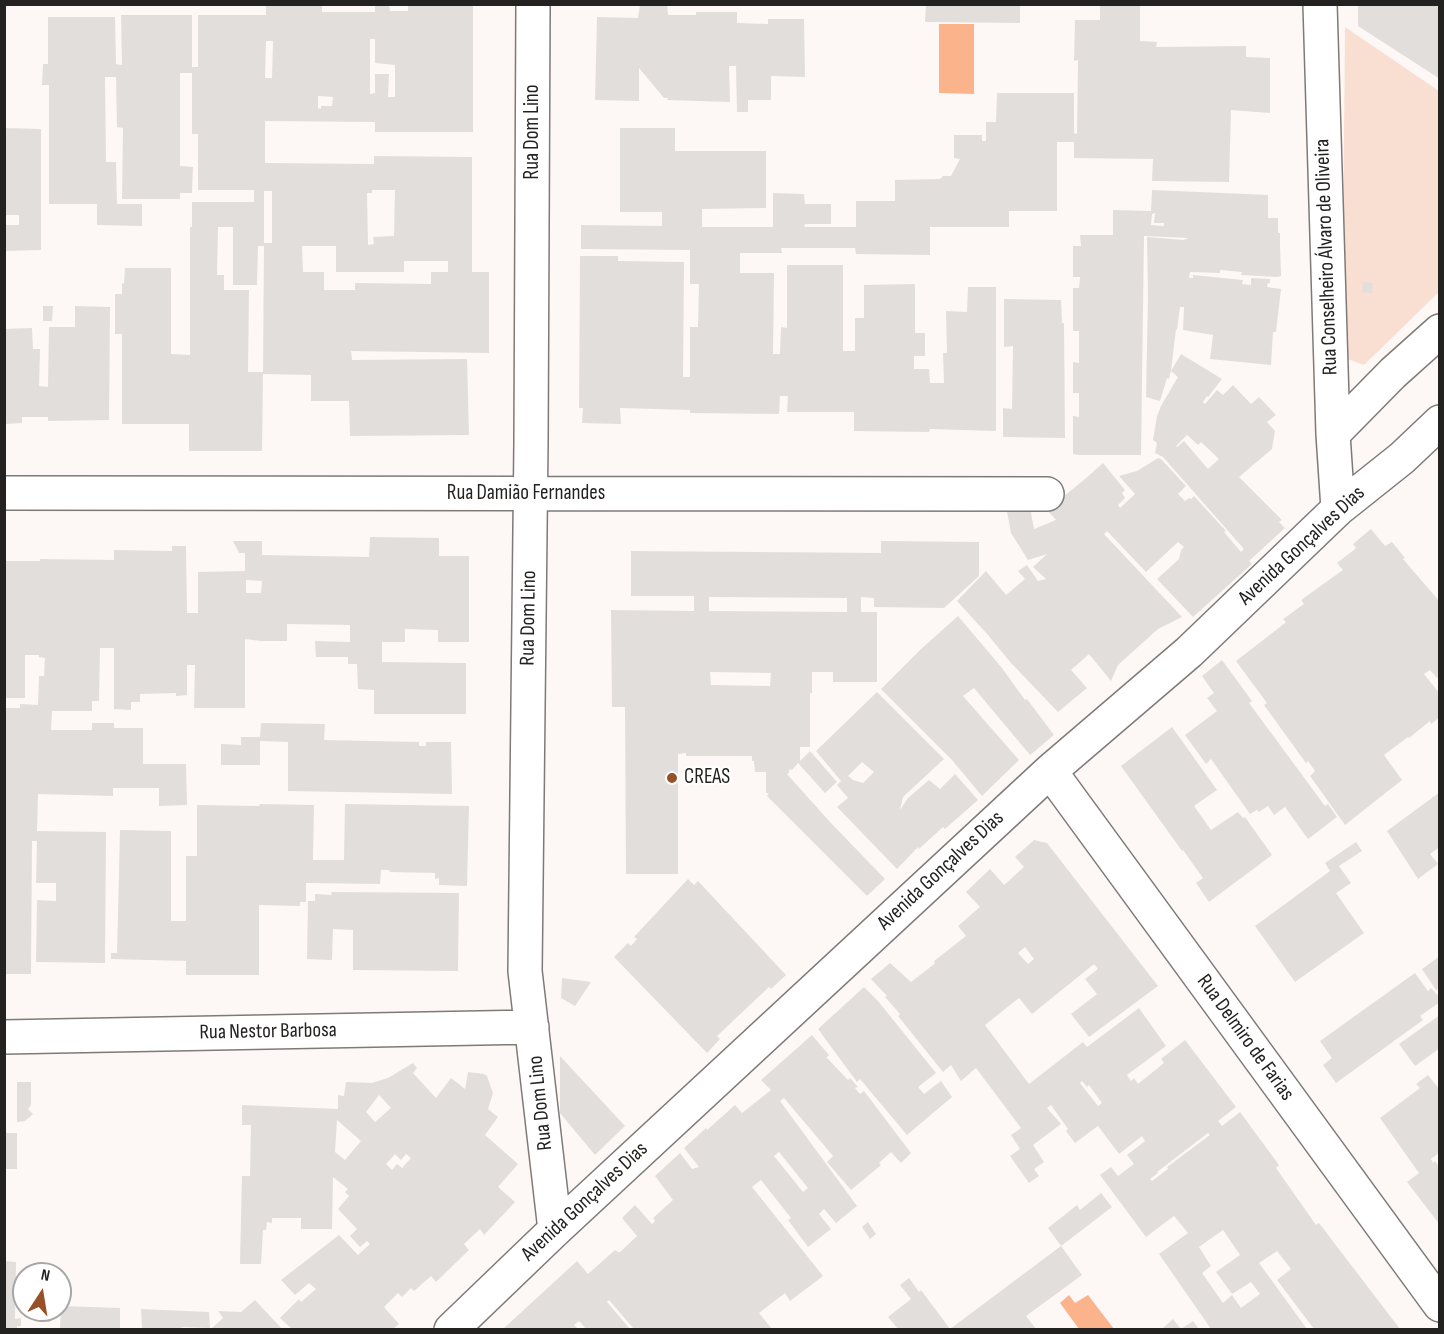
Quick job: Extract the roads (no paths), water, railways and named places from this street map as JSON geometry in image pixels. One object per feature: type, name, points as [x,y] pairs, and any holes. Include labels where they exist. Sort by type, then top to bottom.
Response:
[{"type":"street","name":"Rua Dom Lino","points":[[533,4],[531,492],[525,971],[555,1230]]},
{"type":"street","name":"Rua Conselheiro Álvaro de Oliveira","points":[[1320,4],[1333,434],[1338,508]]},
{"type":"street","points":[[1333,434],[1393,373],[1440,331]]},
{"type":"street","name":"Avenida Gonçalves Dias","points":[[451,1329],[1050,771],[1189,652],[1338,508],[1402,458],[1440,422]]},
{"type":"street","name":"Rua Damião Fernandes","points":[[4,493],[1047,494]]},
{"type":"street","name":"Rua Delmiro de Farias","points":[[1050,771],[1440,1305]]},
{"type":"street","name":"Rua Nestor Barbosa","points":[[4,1037],[532,1027]]},
{"type":"place","name":"CREAS","points":[[672,778]]}]
